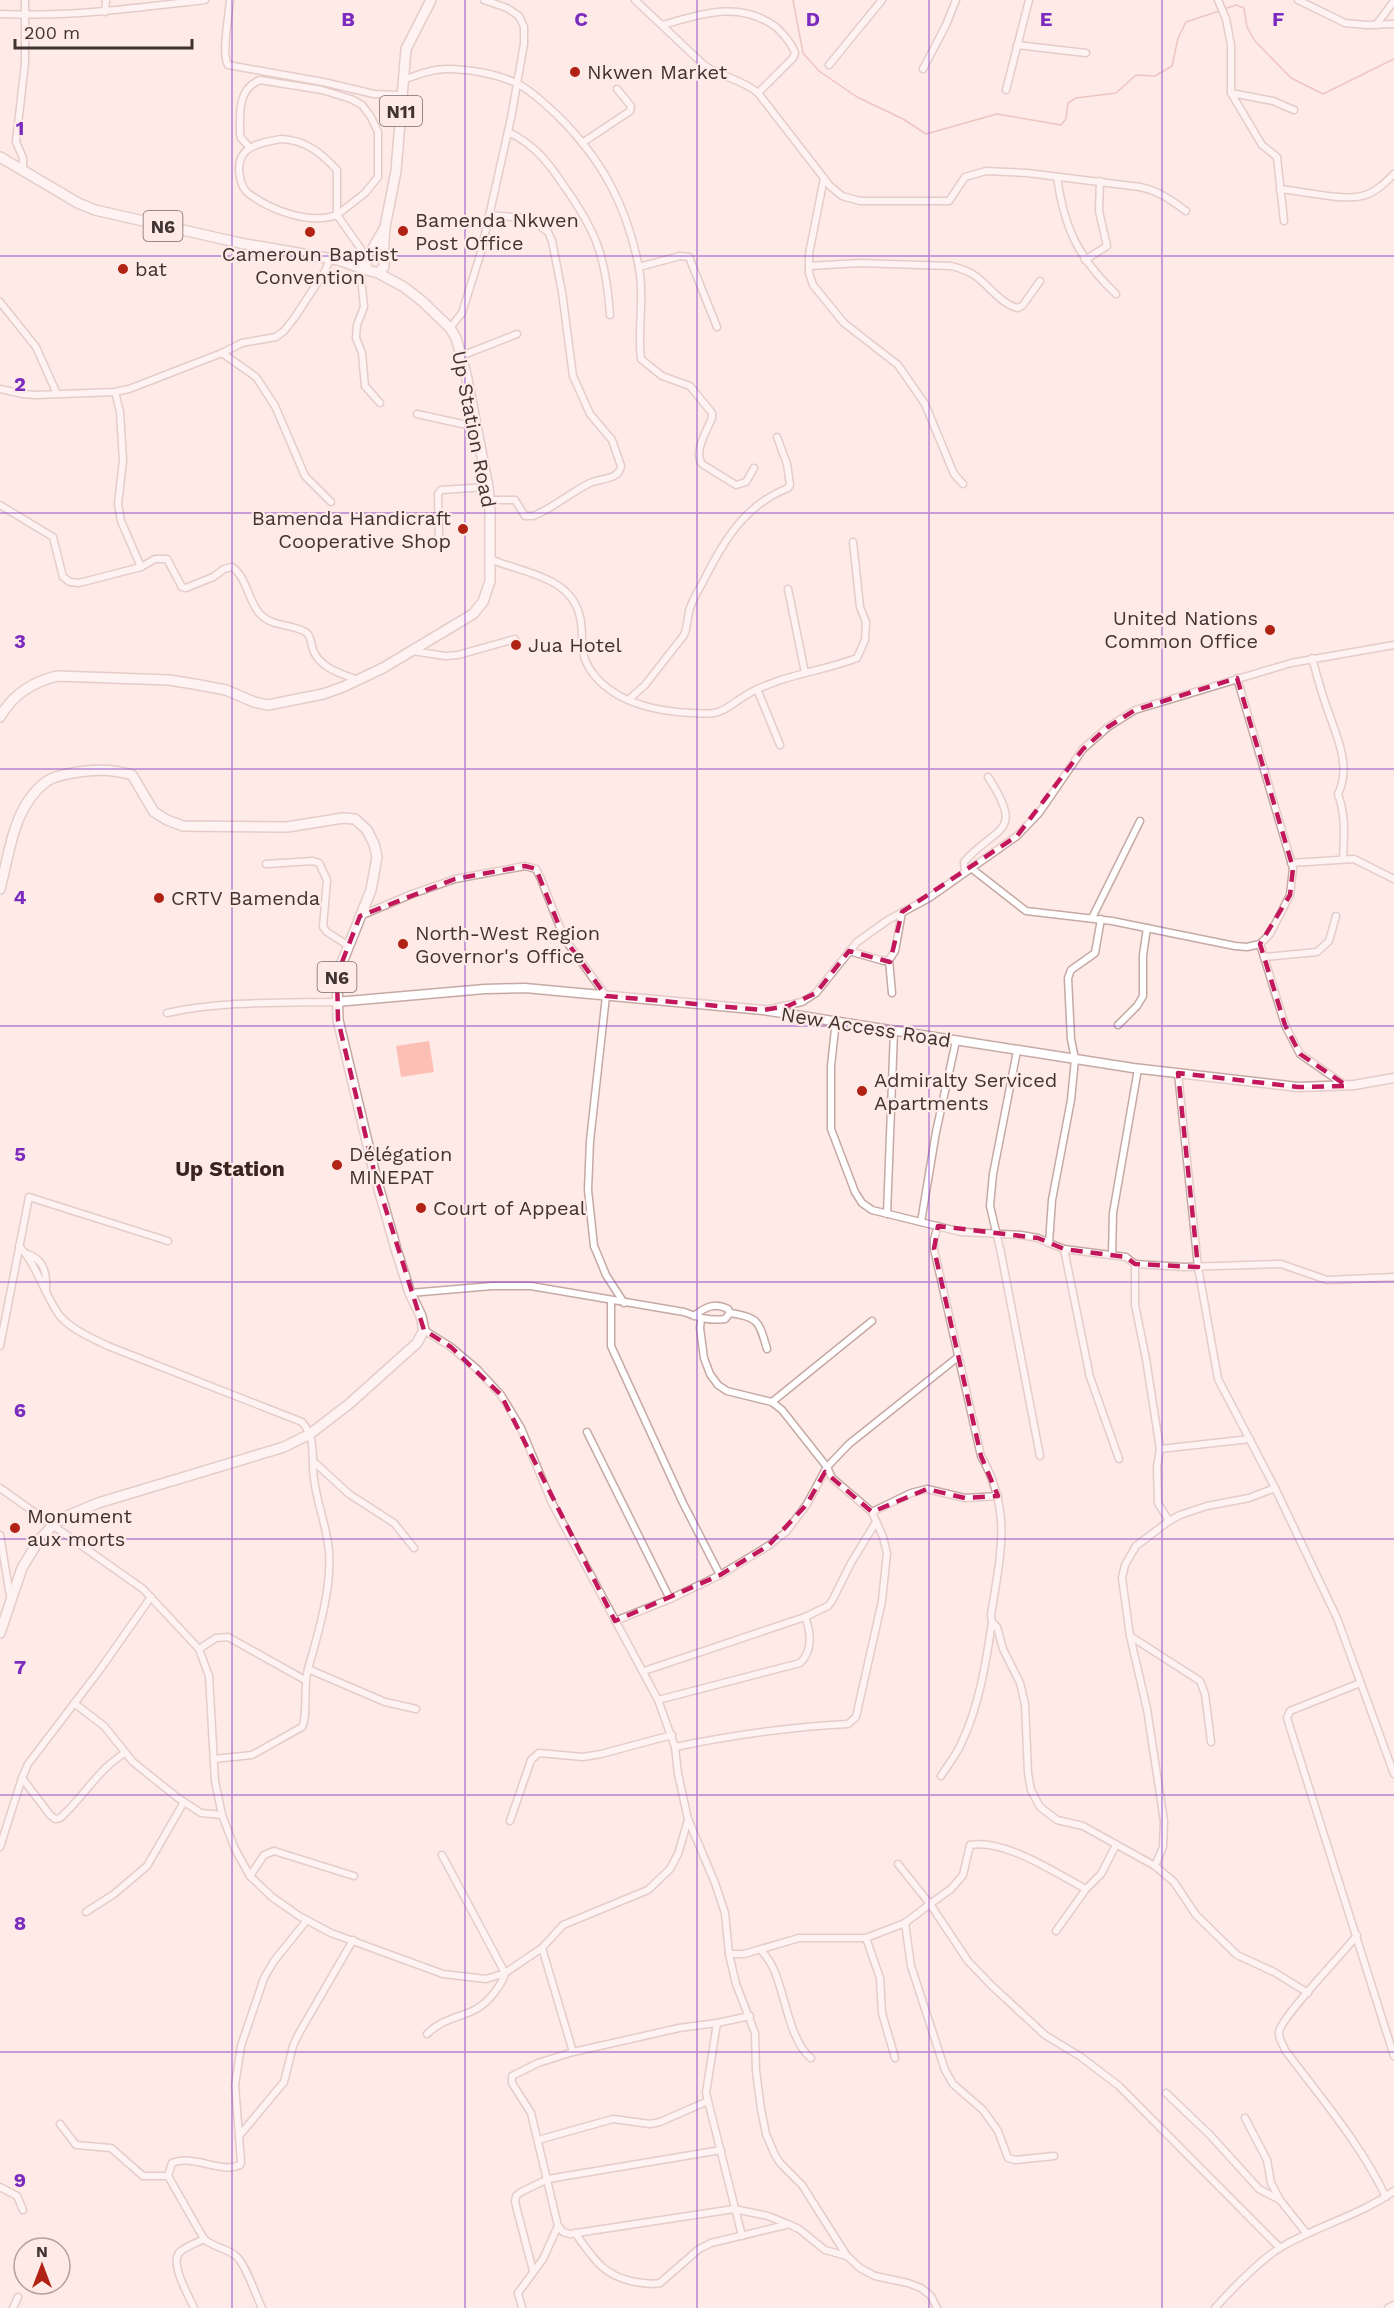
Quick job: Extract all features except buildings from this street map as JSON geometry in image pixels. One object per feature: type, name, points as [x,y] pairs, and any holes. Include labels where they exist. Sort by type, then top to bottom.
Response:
[{"type":"highway","name":"N11","points":[[384,258],[385,227],[396,171],[406,49],[431,0]]},
{"type":"highway","name":"N6","points":[[0,157],[78,203],[95,210],[240,243],[334,260],[378,273],[404,287]]},
{"type":"highway","name":"N11","points":[[367,255],[385,227]]},
{"type":"highway","name":"N6","points":[[334,260],[379,253],[392,274],[404,287]]},
{"type":"highway","points":[[364,269],[367,255]]},
{"type":"highway","points":[[378,273],[384,267],[384,258]]},
{"type":"highway","name":"Up Station Road","points":[[0,717],[18,693],[41,680],[57,676],[169,680],[226,690],[254,702],[268,705],[323,694],[358,680],[473,614],[483,602],[489,581],[490,559],[488,487],[476,427],[456,338],[450,328],[404,287]]},
{"type":"highway","name":"N6","points":[[0,888],[11,841],[21,814],[34,795],[47,781],[59,776],[94,769],[132,775],[154,812],[183,826],[287,827],[343,818],[355,819],[367,830],[377,857],[370,890],[337,975],[336,1002],[342,1044],[375,1175],[410,1293],[421,1316],[424,1330]]},
{"type":"highway","points":[[0,1633],[22,1568],[29,1555],[53,1525],[65,1517],[98,1503],[284,1447],[310,1434],[392,1367],[417,1343],[424,1330]]},
{"type":"main road","name":"New Access Road","points":[[336,1002],[485,989],[525,988],[763,1010],[1138,1069],[1298,1087],[1347,1086],[1394,1078]]},
{"type":"street","points":[[23,170],[23,158],[16,142],[26,63],[25,0]]},
{"type":"street","points":[[105,12],[106,0]]},
{"type":"street","points":[[0,14],[50,16],[205,0]]},
{"type":"street","points":[[230,0],[224,47],[224,59],[228,65],[323,82],[374,94],[402,95]]},
{"type":"street","points":[[450,328],[462,313],[481,252],[518,84],[524,44],[524,27],[519,16],[507,8],[484,0]]},
{"type":"street","points":[[635,0],[704,65],[716,74],[745,84],[758,93],[835,192],[848,199],[944,201],[952,198],[965,177],[986,171],[1100,181],[1154,190],[1186,211]]},
{"type":"street","points":[[829,65],[882,0]]},
{"type":"street","points":[[923,69],[956,0]]},
{"type":"street","points":[[1006,90],[1029,0]]},
{"type":"street","points":[[1218,0],[1226,19],[1231,45],[1231,93],[1262,145],[1276,157],[1284,221]]},
{"type":"street","points":[[1298,0],[1346,23],[1394,24]]},
{"type":"street","points":[[1377,25],[1394,1]]},
{"type":"street","points":[[662,25],[729,8],[763,17],[785,35],[795,53],[793,58],[758,93]]},
{"type":"street","points":[[1017,45],[1086,53]]},
{"type":"street","points":[[403,80],[425,72],[445,69],[489,75],[518,84],[553,112],[582,142],[598,162],[618,196],[632,236],[643,293],[641,359],[662,376],[690,386],[713,415],[699,453],[699,461],[736,485],[746,482],[754,468]]},
{"type":"street","points":[[250,148],[240,134],[241,101],[253,82],[260,80],[322,90],[362,105],[378,132],[378,177],[365,193],[337,215],[330,218],[318,218],[280,213],[247,193],[242,186],[238,165],[241,156],[261,142],[294,140],[322,153],[337,170],[337,215],[367,255]]},
{"type":"street","points":[[582,142],[630,111],[631,106],[617,88]]},
{"type":"street","points":[[1231,93],[1273,101],[1294,110]]},
{"type":"street","points":[[508,132],[521,138],[545,159],[585,216],[597,242],[608,279],[610,315]]},
{"type":"street","points":[[1280,189],[1346,197],[1363,196],[1375,190],[1394,174]]},
{"type":"street","points":[[1057,177],[1064,215],[1085,260],[1116,294]]},
{"type":"street","points":[[824,178],[808,266],[813,285],[844,323],[890,357],[902,369],[925,404],[954,474],[963,484]]},
{"type":"street","points":[[1085,260],[1107,246],[1099,211],[1100,181]]},
{"type":"street","points":[[489,215],[523,218],[535,222],[548,232],[552,241],[562,292],[573,376],[590,414],[612,440],[621,466],[620,471],[615,475],[591,482],[533,516],[525,516],[515,500],[489,500]]},
{"type":"street","points":[[639,267],[681,256],[689,257],[717,327]]},
{"type":"street","points":[[0,389],[23,394],[115,392],[129,389],[242,343],[276,337],[284,331],[334,260]]},
{"type":"street","points":[[808,266],[859,263],[951,266],[963,269],[975,276],[1001,299],[1018,308],[1041,281]]},
{"type":"street","points":[[364,269],[364,307],[357,325],[356,338],[362,353],[365,386],[380,403]]},
{"type":"street","points":[[0,302],[36,347],[57,394]]},
{"type":"street","points":[[461,356],[518,334]]},
{"type":"street","points":[[222,353],[260,382],[275,406],[305,476],[331,502]]},
{"type":"street","points":[[115,392],[120,412],[123,460],[118,504],[121,520],[141,567]]},
{"type":"street","points":[[417,414],[476,427]]},
{"type":"street","points":[[628,700],[645,685],[684,635],[690,607],[722,544],[735,526],[754,507],[790,485],[787,464],[777,437]]},
{"type":"street","points":[[439,539],[438,494],[441,490],[488,487]]},
{"type":"street","points":[[0,505],[53,537],[63,577],[70,582],[90,581],[141,567],[155,559],[167,559],[182,587],[186,588],[232,567],[241,576],[253,603],[265,618],[276,624],[305,632],[309,635],[314,652],[328,668],[358,680]]},
{"type":"street","points":[[490,559],[549,579],[564,588],[576,605],[581,619],[583,652],[587,665],[604,686],[628,700],[654,710],[712,714],[757,689],[857,658],[862,650],[866,622],[860,607],[853,542]]},
{"type":"street","points":[[788,589],[805,673]]},
{"type":"street","points":[[412,651],[445,656],[458,655],[515,639]]},
{"type":"street","points":[[763,1010],[802,1002],[816,993],[857,942],[902,912],[929,898],[1017,836],[1039,813],[1083,749],[1107,727],[1135,710],[1237,678],[1312,658],[1394,645]]},
{"type":"street","points":[[1312,658],[1341,748],[1343,785],[1338,794],[1343,808],[1345,828],[1343,859]]},
{"type":"street","points":[[988,777],[1003,801],[1005,824],[1000,832],[964,862],[968,870],[1026,911],[1101,919],[1235,946],[1247,947],[1260,944],[1270,934],[1290,895],[1292,863],[1237,678]]},
{"type":"street","points":[[757,689],[780,745]]},
{"type":"street","points":[[1092,918],[1140,821]]},
{"type":"street","points":[[1292,863],[1343,859],[1362,861],[1394,879]]},
{"type":"street","points":[[266,864],[313,861],[319,863],[327,880],[323,927],[349,946]]},
{"type":"street","points":[[360,916],[411,894],[455,879],[525,866],[536,869],[564,938],[606,996],[590,1141],[588,1190],[594,1246],[598,1261],[624,1303]]},
{"type":"street","points":[[892,993],[889,960],[896,951],[902,912]]},
{"type":"street","points":[[1264,957],[1317,952],[1329,941],[1336,916]]},
{"type":"street","points":[[1048,1243],[1052,1200],[1071,1100],[1075,1059],[1071,1039],[1068,978],[1071,970],[1095,953],[1101,919]]},
{"type":"street","points":[[1118,1024],[1137,1006],[1143,996],[1143,955],[1147,928]]},
{"type":"street","points":[[1260,944],[1285,1025],[1300,1054],[1347,1086]]},
{"type":"street","points":[[849,951],[884,961],[889,960]]},
{"type":"street","points":[[167,1013],[186,1009],[266,1003],[336,1002]]},
{"type":"street","points":[[836,1020],[831,1066],[831,1129],[858,1198],[872,1210],[961,1232],[1038,1238],[1064,1249],[1126,1257],[1135,1263],[1198,1267],[1281,1264],[1327,1280],[1394,1277]]},
{"type":"street","points":[[887,1214],[894,1031]]},
{"type":"street","points":[[921,1222],[936,1132],[956,1041]]},
{"type":"street","points":[[1017,1051],[991,1187],[990,1206],[1040,1456]]},
{"type":"street","points":[[1112,1255],[1113,1213],[1138,1069]]},
{"type":"street","points":[[1178,1073],[1198,1267],[1218,1380],[1275,1488],[1337,1618],[1394,1774]]},
{"type":"street","points":[[0,1346],[29,1197],[168,1242]]},
{"type":"street","points":[[938,1226],[934,1249],[981,1456],[994,1478],[1002,1538],[987,1657],[961,1744],[941,1776]]},
{"type":"street","points":[[19,1246],[27,1254],[62,1318],[79,1330],[119,1350],[302,1422],[310,1434],[313,1442],[316,1491],[326,1530],[330,1570],[305,1680],[305,1716],[302,1727],[252,1755],[214,1759]]},
{"type":"street","points":[[1064,1249],[1090,1377],[1119,1459]]},
{"type":"street","points":[[1135,1263],[1135,1305],[1160,1449],[1157,1467],[1158,1503],[1169,1521]]},
{"type":"street","points":[[410,1293],[492,1286],[531,1286],[684,1312],[712,1321],[725,1318],[730,1313]]},
{"type":"street","points":[[611,1301],[611,1346],[648,1422],[683,1503],[720,1575]]},
{"type":"street","points":[[675,1747],[729,1735],[803,1726],[848,1724],[856,1717],[882,1601],[887,1553],[876,1522],[872,1512],[832,1478],[827,1467],[782,1410],[772,1402],[727,1391],[718,1385],[710,1374],[704,1358],[698,1318],[707,1307],[718,1305],[728,1309],[730,1313],[754,1318],[758,1322],[767,1349]]},
{"type":"street","points":[[772,1402],[872,1321]]},
{"type":"street","points":[[424,1330],[477,1369],[501,1395],[521,1428],[552,1503],[658,1700],[672,1735],[688,1819],[725,1913],[729,1954],[736,1984],[755,2033],[756,2071],[766,2134],[780,2163],[802,2185],[848,2256],[874,2276],[921,2288],[931,2296],[937,2308]]},
{"type":"street","points":[[615,1621],[670,1599],[720,1575],[768,1546],[786,1532],[807,1504],[827,1467],[849,1444],[958,1357]]},
{"type":"street","points":[[587,1432],[670,1599]]},
{"type":"street","points":[[1160,1449],[1250,1439]]},
{"type":"street","points":[[313,1461],[355,1499],[394,1523],[414,1548]]},
{"type":"street","points":[[0,1488],[143,1589],[199,1649],[209,1676],[214,1759],[222,1815],[235,1849],[250,1876],[272,1897],[331,1933],[443,1974],[486,1979],[505,1973],[542,1948],[563,1925],[648,1890],[670,1869],[678,1854],[688,1819]]},
{"type":"street","points":[[1155,1866],[1163,1847],[1164,1821],[1147,1710],[1130,1636],[1122,1578],[1125,1565],[1136,1546],[1169,1521],[1207,1506],[1249,1498],[1275,1488]]},
{"type":"street","points":[[872,1512],[911,1492],[927,1490],[965,1498],[998,1496]]},
{"type":"street","points":[[644,1671],[805,1617],[828,1606],[876,1522]]},
{"type":"street","points":[[0,1535],[11,1598]]},
{"type":"street","points":[[0,1847],[28,1764],[151,1598]]},
{"type":"street","points":[[658,1700],[800,1663],[807,1652],[810,1637],[805,1617]]},
{"type":"street","points":[[992,1623],[997,1627],[1004,1649],[1020,1683],[1025,1704],[1028,1773],[1035,1800],[1040,1807],[1057,1820],[1083,1826],[1155,1866],[1174,1882],[1196,1915],[1237,1955],[1274,1972],[1308,1993]]},
{"type":"street","points":[[1130,1636],[1200,1681],[1205,1694],[1211,1742]]},
{"type":"street","points":[[199,1649],[216,1638],[228,1637],[305,1680]]},
{"type":"street","points":[[308,1669],[385,1702],[416,1709]]},
{"type":"street","points":[[1360,1683],[1290,1711],[1287,1718],[1394,2055]]},
{"type":"street","points":[[74,1703],[104,1726],[141,1769],[184,1802],[201,1813],[222,1815]]},
{"type":"street","points":[[510,1821],[531,1760],[538,1754],[583,1757],[672,1735]]},
{"type":"street","points":[[22,1778],[50,1815],[55,1819],[60,1818],[110,1762],[126,1753]]},
{"type":"street","points":[[87,1912],[114,1894],[147,1866],[184,1802]]},
{"type":"street","points":[[729,1954],[744,1954],[799,1938],[866,1938],[905,1923],[951,1889],[963,1875],[968,1847],[980,1843],[998,1846],[1086,1889]]},
{"type":"street","points":[[1056,1931],[1086,1889],[1101,1874],[1116,1845]]},
{"type":"street","points":[[250,1876],[264,1855],[274,1851],[354,1876]]},
{"type":"street","points":[[427,2034],[437,2024],[466,2015],[484,2006],[503,1982],[505,1973],[442,1855]]},
{"type":"street","points":[[898,1864],[930,1904],[968,1961],[991,1985],[1045,2035],[1081,2057],[1119,2086],[1280,2248]]},
{"type":"street","points":[[262,2308],[236,2256],[204,2240],[168,2176],[172,2163],[180,2159],[229,2168],[240,2165],[235,2085],[237,2065],[255,1998],[274,1961],[307,1920]]},
{"type":"street","points":[[905,1923],[911,1966],[949,2079],[983,2110],[998,2131],[1008,2158],[1015,2160],[1054,2156]]},
{"type":"street","points":[[1357,1935],[1284,2023],[1279,2036],[1286,2050],[1347,2130],[1386,2197]]},
{"type":"street","points":[[866,1938],[879,1978],[882,2013],[895,2058]]},
{"type":"street","points":[[238,2136],[284,2082],[298,2035],[352,1940]]},
{"type":"street","points":[[542,1948],[573,2052]]},
{"type":"street","points":[[760,1950],[775,1971],[792,2025],[802,2049],[811,2058]]},
{"type":"street","points":[[750,2016],[679,2028],[573,2052],[538,2063],[511,2078],[531,2113],[558,2226],[563,2232],[575,2233],[734,2209],[768,2216],[788,2224],[799,2229],[825,2250],[848,2256]]},
{"type":"street","points":[[717,2023],[706,2084],[708,2101],[742,2236]]},
{"type":"street","points":[[1166,2093],[1210,2135],[1254,2184],[1280,2200]]},
{"type":"street","points":[[538,2139],[613,2119],[650,2124],[660,2122],[708,2101]]},
{"type":"street","points":[[1245,2118],[1267,2160],[1271,2183],[1280,2200],[1307,2234]]},
{"type":"street","points":[[60,2124],[76,2145],[111,2148],[142,2176],[168,2176]]},
{"type":"street","points":[[533,2271],[517,2210],[516,2196],[548,2179],[721,2150]]},
{"type":"street","points":[[0,2187],[17,2196],[23,2210]]},
{"type":"street","points":[[1215,2308],[1232,2289],[1280,2248],[1394,2191]]},
{"type":"street","points":[[575,2233],[600,2267],[610,2274],[638,2283],[655,2284],[660,2283],[699,2249],[711,2243],[788,2224]]},
{"type":"street","points":[[522,2308],[518,2293],[543,2259],[558,2226]]},
{"type":"street","points":[[194,2308],[178,2274],[176,2260],[180,2251],[204,2240]]},
{"type":"street","points":[[13,2308],[18,2297]]},
{"type":"street","points":[[1388,2308],[1394,2305]]},
{"type":"highlighted area","points":[[1237,678],[1293,868],[1290,895],[1260,944],[1285,1025],[1300,1054],[1347,1086],[1298,1087],[1178,1073],[1198,1267],[1135,1264],[1126,1257],[1064,1249],[1038,1238],[938,1226],[934,1249],[981,1456],[998,1496],[965,1498],[927,1489],[872,1512],[825,1472],[807,1504],[768,1546],[720,1575],[615,1621],[501,1395],[451,1347],[424,1330],[375,1175],[338,1020],[337,975],[360,916],[455,879],[525,866],[536,869],[564,938],[606,996],[763,1010],[788,1006],[816,993],[849,951],[890,962],[902,912],[1017,836],[1083,749],[1108,727],[1135,710]]},
{"type":"shaded area","points":[[429,1041],[434,1072],[401,1077],[396,1046]]},
{"type":"waterway","points":[[793,0],[803,53],[819,71],[857,97],[903,119],[926,134],[997,114],[1061,125],[1066,119],[1068,103],[1076,98],[1116,93],[1136,75],[1155,76],[1172,66],[1178,38],[1186,22],[1219,11]]},
{"type":"waterway","points":[[1224,9],[1236,5],[1244,8],[1247,27],[1255,41],[1291,78],[1323,94],[1394,59]]},
{"type":"place","name":"Nkwen Market","points":[[575,72]]},
{"type":"place","name":"Bamenda Nkwen Post Office","points":[[403,231]]},
{"type":"place","name":"Cameroun Baptist Convention","points":[[310,232]]},
{"type":"place","name":"bat","points":[[123,269]]},
{"type":"place","name":"Bamenda Handicraft Cooperative Shop","points":[[463,529]]},
{"type":"place","name":"United Nations Common Office","points":[[1270,630]]},
{"type":"place","name":"Jua Hotel","points":[[516,645]]},
{"type":"place","name":"CRTV Bamenda","points":[[159,898]]},
{"type":"place","name":"North-West Region Governor's Office","points":[[403,944]]},
{"type":"place","name":"Admiralty Serviced Apartments","points":[[862,1091]]},
{"type":"place","name":"Délégation MINEPAT","points":[[337,1165]]},
{"type":"place","name":"Court of Appeal","points":[[421,1208]]},
{"type":"place","name":"Monument aux morts","points":[[15,1528]]},
{"type":"district","name":"Up Station","points":[[230,1168]]}]
